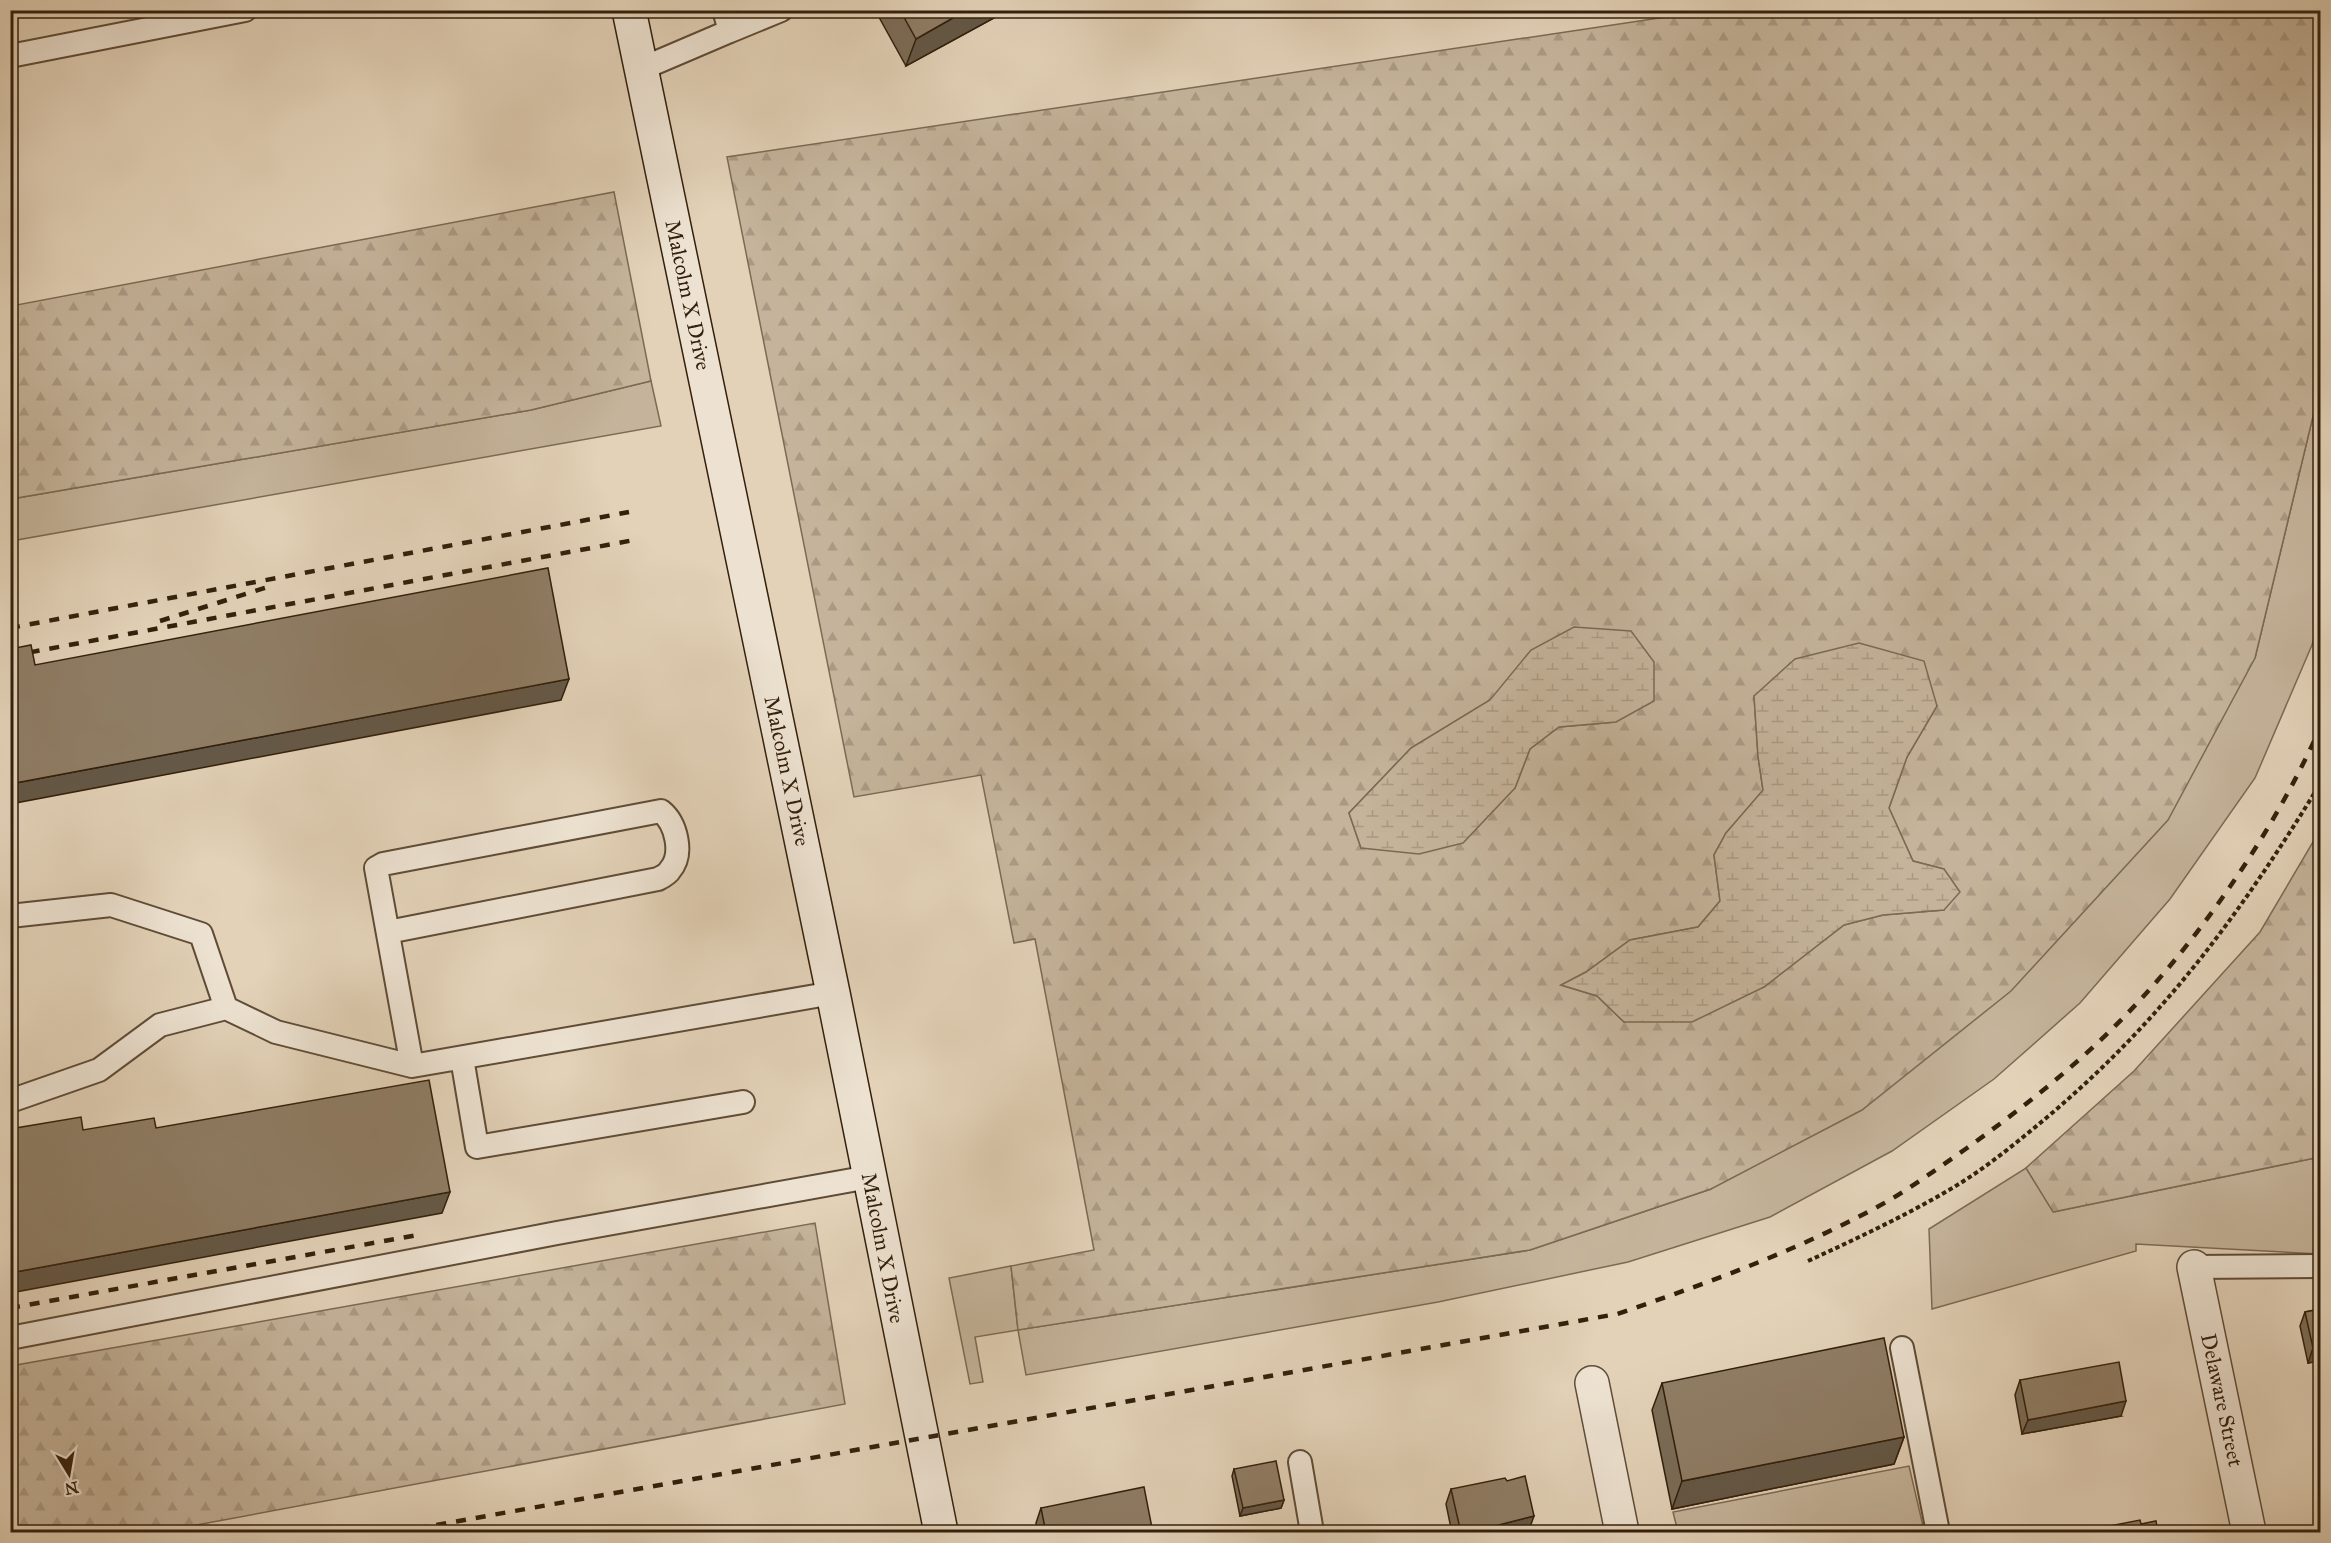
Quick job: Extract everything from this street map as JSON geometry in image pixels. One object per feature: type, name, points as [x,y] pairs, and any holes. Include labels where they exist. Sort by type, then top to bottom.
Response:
[{"type":"street","name":"Malcolm X Drive","points":[[629,10],[833,993],[941,1533]]},
{"type":"street","name":"Delaware Street","points":[[2194,1266],[2249,1533]]},
{"type":"street","points":[[1592,1383],[1622,1533]]},
{"type":"lane","points":[[10,56],[245,10]]},
{"type":"lane","points":[[641,69],[727,21],[781,10]]},
{"type":"lane","points":[[388,932],[658,879],[671,870],[676,857],[673,827],[661,811],[383,864],[376,868],[412,1066]]},
{"type":"lane","points":[[10,916],[111,905],[201,934],[226,1008]]},
{"type":"lane","points":[[10,1101],[99,1070],[160,1024],[226,1008],[276,1032],[412,1066],[833,993]]},
{"type":"lane","points":[[462,1058],[477,1147],[743,1102]]},
{"type":"lane","points":[[10,1338],[557,1233],[868,1177]]},
{"type":"lane","points":[[2194,1266],[2320,1266]]},
{"type":"lane","points":[[1902,1348],[1938,1533]]},
{"type":"lane","points":[[1300,1462],[1312,1533]]},
{"type":"path","points":[[1808,1261],[1880,1228],[1956,1186],[2020,1139],[2078,1091],[2143,1027],[2232,921],[2320,784]]},
{"type":"green space","points":[[1706,11],[2320,11],[2320,387],[2255,658],[2168,820],[2011,991],[1862,1110],[1711,1189],[1530,1250],[1018,1330],[1011,1266],[1094,1250],[1035,939],[1014,943],[981,775],[854,797],[727,157]],"holes":[[[1754,696],[1937,706],[1907,757],[1889,808],[1913,861],[1944,869],[1944,910],[1883,915],[1844,925],[1764,987],[1624,1022],[1597,996],[1561,985],[1586,972],[1630,940],[1698,927],[1720,901],[1714,855],[1726,833],[1763,791]],[[1490,700],[1616,722],[1559,727],[1530,749],[1515,788],[1361,848],[1349,813],[1411,748]]]},
{"type":"green space","points":[[614,192],[651,381],[531,410],[11,499],[11,306]]},
{"type":"green space","points":[[651,381],[661,426],[11,541],[11,499],[531,410]]},
{"type":"green space","points":[[2320,387],[2320,617],[2312,645],[2255,778],[2170,899],[2080,1003],[1994,1079],[1892,1151],[1770,1217],[1628,1262],[1438,1302],[1026,1375],[1018,1330],[1530,1250],[1711,1189],[2255,658]]},
{"type":"green space","points":[[1574,627],[1631,631],[1654,662],[1654,701],[1616,722],[1559,727],[1530,749],[1515,788],[1463,843],[1419,854],[1361,848],[1349,813],[1411,748],[1490,700],[1531,650]]},
{"type":"green space","points":[[1859,643],[1924,661],[1937,706],[1907,757],[1889,808],[1913,861],[1944,869],[1960,892],[1944,910],[1883,915],[1844,925],[1764,987],[1692,1022],[1624,1022],[1597,996],[1561,985],[1586,972],[1630,940],[1698,927],[1720,901],[1714,855],[1726,833],[1763,790],[1754,696],[1795,659]]},
{"type":"green space","points":[[2320,830],[2320,1157],[2053,1212],[2026,1168],[2134,1071],[2260,932]]},
{"type":"green space","points":[[2320,1157],[2320,1254],[2136,1244],[2136,1251],[1932,1309],[1929,1229],[2026,1168],[2054,1212]]},
{"type":"green space","points":[[815,1223],[845,1404],[159,1532],[11,1532],[11,1366]]},
{"type":"green space","points":[[1011,1266],[1018,1330],[975,1337],[983,1382],[970,1384],[949,1278]]},
{"type":"green space","points":[[1909,1466],[1923,1526],[1887,1532],[1678,1532],[1673,1512]]},
{"type":"building","points":[[900,10],[967,10],[916,39]]},
{"type":"building","points":[[548,568],[569,679],[10,784],[10,649],[31,645],[35,665]]},
{"type":"building","points":[[429,1080],[450,1192],[10,1273],[10,1129],[81,1117],[83,1130],[154,1118],[156,1128]]},
{"type":"building","points":[[2320,1309],[2320,1347],[2313,1348],[2305,1312]]},
{"type":"building","points":[[1884,1338],[1904,1437],[1682,1481],[1662,1383]]},
{"type":"building","points":[[2119,1362],[2126,1401],[2028,1420],[2020,1380]]},
{"type":"building","points":[[1276,1461],[1284,1500],[1243,1508],[1234,1469]]},
{"type":"building","points":[[1525,1476],[1534,1516],[1461,1533],[1451,1489],[1505,1478],[1507,1481]]},
{"type":"building","points":[[1144,1487],[1153,1533],[1046,1533],[1041,1508]]},
{"type":"building","points":[[2140,1520],[2141,1524],[2156,1521],[2158,1533],[2074,1533]]},
{"type":"railway","points":[[10,628],[629,512]]},
{"type":"railway","points":[[10,656],[634,540]]},
{"type":"railway","points":[[160,621],[268,587]]},
{"type":"railway","points":[[397,1532],[1617,1314],[1687,1290],[1789,1249],[1888,1201],[1928,1175],[2023,1106],[2110,1031],[2171,964],[2228,889],[2279,809],[2320,728]]},
{"type":"railway","points":[[10,1308],[418,1235]]}]
